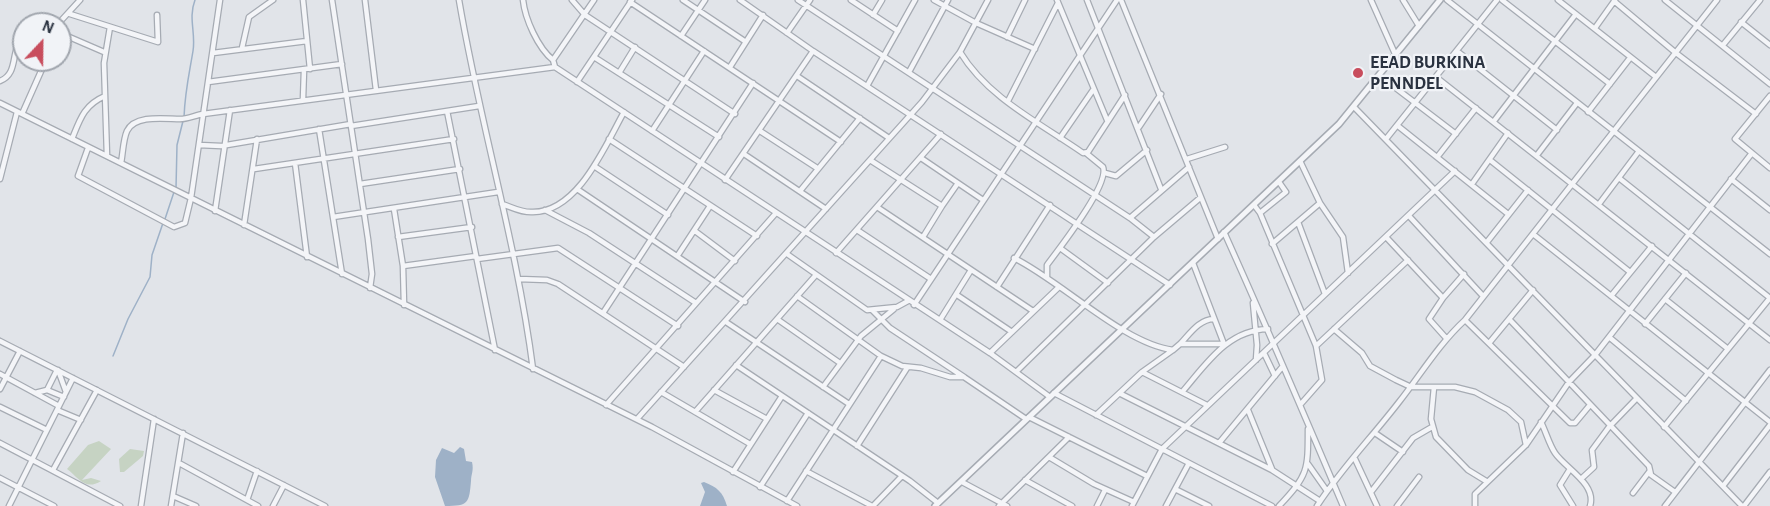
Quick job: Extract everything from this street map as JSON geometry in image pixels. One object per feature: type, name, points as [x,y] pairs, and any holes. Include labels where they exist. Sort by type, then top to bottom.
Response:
[{"type":"street","points":[[88,147],[78,176],[174,227],[185,222],[191,198],[220,0]]},
{"type":"street","points":[[242,48],[249,17],[273,0]]},
{"type":"street","points":[[303,0],[310,69]]},
{"type":"street","points":[[332,0],[372,273],[370,288]]},
{"type":"street","points":[[365,0],[376,90]]},
{"type":"street","points":[[459,0],[479,106],[519,279],[533,369]]},
{"type":"street","points":[[523,0],[536,39],[544,52],[553,60],[555,68]]},
{"type":"street","points":[[572,0],[585,15],[735,114]]},
{"type":"street","points":[[553,60],[594,0]]},
{"type":"street","points":[[683,0],[746,42]]},
{"type":"street","points":[[681,36],[705,0]]},
{"type":"street","points":[[740,0],[813,51],[1170,285]]},
{"type":"street","points":[[798,0],[1020,148],[1130,218],[1154,237]]},
{"type":"street","points":[[787,33],[810,0]]},
{"type":"street","points":[[851,0],[898,31]]},
{"type":"street","points":[[873,15],[882,0]]},
{"type":"street","points":[[867,86],[915,0]]},
{"type":"street","points":[[934,0],[976,24],[1035,49]]},
{"type":"street","points":[[909,72],[948,0]]},
{"type":"street","points":[[637,419],[745,302],[932,89],[960,52],[988,0]]},
{"type":"street","points":[[1007,37],[1025,0]]},
{"type":"street","points":[[1088,0],[1139,127],[1161,189]]},
{"type":"street","points":[[914,305],[1116,0]]},
{"type":"street","points":[[1121,0],[1218,239]]},
{"type":"street","points":[[1371,0],[1396,56]]},
{"type":"street","points":[[1403,0],[1419,26]]},
{"type":"street","points":[[736,365],[902,476],[937,504],[1170,285],[1354,107],[1440,0]]},
{"type":"street","points":[[1447,0],[1770,254]]},
{"type":"street","points":[[1386,139],[1497,0]]},
{"type":"street","points":[[1502,0],[1610,84]]},
{"type":"street","points":[[1558,0],[1656,77]]},
{"type":"street","points":[[1665,0],[1770,84]]},
{"type":"street","points":[[1672,6],[1676,0]]},
{"type":"street","points":[[1120,394],[1272,470],[1299,485],[1318,503],[1332,481],[1355,459],[1446,338],[1465,320],[1717,0]]},
{"type":"street","points":[[1723,45],[1760,0]]},
{"type":"street","points":[[577,82],[631,1],[841,142]]},
{"type":"street","points":[[1594,28],[1615,1],[1676,53],[1756,114]]},
{"type":"street","points":[[1008,101],[1057,2]]},
{"type":"street","points":[[1057,2],[1107,120]]},
{"type":"street","points":[[1494,121],[1576,14]]},
{"type":"street","points":[[72,15],[158,42],[156,15]]},
{"type":"street","points":[[730,67],[763,15]]},
{"type":"street","points":[[1741,22],[1770,45]]},
{"type":"street","points":[[107,156],[104,52],[110,27]]},
{"type":"street","points":[[72,38],[104,52]]},
{"type":"street","points":[[213,53],[307,40]]},
{"type":"street","points":[[619,73],[635,47]]},
{"type":"street","points":[[652,130],[704,51]]},
{"type":"street","points":[[725,180],[813,51]]},
{"type":"street","points":[[1457,51],[1557,130]]},
{"type":"street","points":[[960,52],[972,71],[1008,101],[1036,123],[1086,153],[1103,167],[1105,172],[1116,176],[1147,150]]},
{"type":"street","points":[[594,57],[719,137]]},
{"type":"street","points":[[1588,112],[1630,58]]},
{"type":"street","points":[[208,82],[342,64]]},
{"type":"street","points":[[121,163],[126,132],[140,121],[168,117],[182,119],[346,93],[555,68],[914,305],[990,352],[1052,395],[1096,415],[1272,506]]},
{"type":"street","points":[[0,81],[12,70]]},
{"type":"street","points":[[303,99],[304,70]]},
{"type":"street","points":[[0,179],[20,113],[40,72]]},
{"type":"street","points":[[1380,75],[1456,134]]},
{"type":"street","points":[[796,76],[890,138]]},
{"type":"street","points":[[1436,77],[1770,340]]},
{"type":"street","points":[[603,313],[735,114],[753,83]]},
{"type":"street","points":[[1060,138],[1093,90]]},
{"type":"street","points":[[1139,127],[1161,94]]},
{"type":"street","points":[[1086,153],[1125,95]]},
{"type":"street","points":[[72,139],[90,103],[105,96]]},
{"type":"street","points":[[1769,165],[1735,139],[1770,96]]},
{"type":"street","points":[[1537,155],[1576,103]]},
{"type":"street","points":[[1,105],[495,351],[637,419],[797,506]]},
{"type":"street","points":[[199,145],[227,144],[479,106]]},
{"type":"street","points":[[1354,107],[1743,506],[1770,472]]},
{"type":"street","points":[[1438,156],[1476,108]]},
{"type":"street","points":[[215,211],[227,144],[230,110]]},
{"type":"street","points":[[447,111],[495,351]]},
{"type":"street","points":[[545,210],[577,189],[594,166],[624,112]]},
{"type":"street","points":[[800,191],[861,118]]},
{"type":"street","points":[[1398,126],[1508,214]]},
{"type":"street","points":[[320,129],[342,274]]},
{"type":"street","points":[[760,130],[818,168]]},
{"type":"street","points":[[1472,184],[1508,133]]},
{"type":"street","points":[[836,253],[941,134]]},
{"type":"street","points":[[244,225],[257,139]]},
{"type":"street","points":[[254,169],[454,139]]},
{"type":"street","points":[[609,139],[757,236]]},
{"type":"street","points":[[1187,159],[1225,147]]},
{"type":"street","points":[[1599,204],[1639,151]]},
{"type":"street","points":[[1475,506],[1474,496],[1486,481],[1526,445],[1569,382],[1595,355],[1628,309],[1752,153]]},
{"type":"street","points":[[744,154],[826,209]]},
{"type":"street","points":[[921,158],[983,200]]},
{"type":"street","points":[[870,160],[901,182],[942,206]]},
{"type":"street","points":[[1490,160],[1630,272]]},
{"type":"street","points":[[1300,161],[1320,203],[1343,237],[1348,273]]},
{"type":"street","points":[[295,163],[307,257]]},
{"type":"street","points":[[594,166],[668,215]]},
{"type":"street","points":[[1130,218],[1189,167]]},
{"type":"street","points":[[360,184],[460,169]]},
{"type":"street","points":[[1049,457],[1133,504],[1162,449],[1455,171]]},
{"type":"street","points":[[1047,277],[1047,266],[1095,196],[1105,172]]},
{"type":"street","points":[[1619,178],[1770,298],[1664,427]]},
{"type":"street","points":[[1731,179],[1770,210]]},
{"type":"street","points":[[1260,213],[1286,192],[1278,182]]},
{"type":"street","points":[[923,237],[958,183]]},
{"type":"street","points":[[577,189],[716,280],[745,302]]},
{"type":"street","points":[[1487,242],[1528,190]]},
{"type":"street","points":[[333,217],[498,192]]},
{"type":"street","points":[[1017,371],[1154,237],[1200,198]]},
{"type":"street","points":[[1272,244],[1320,203]]},
{"type":"street","points":[[502,204],[523,212],[545,210],[567,219],[696,303]]},
{"type":"street","points":[[997,287],[1050,205]]},
{"type":"street","points":[[1254,205],[1260,213],[1302,318],[1316,346],[1322,380],[1300,405]]},
{"type":"street","points":[[678,255],[710,206]]},
{"type":"street","points":[[877,207],[1033,311]]},
{"type":"street","points":[[394,209],[403,266],[404,304]]},
{"type":"street","points":[[606,405],[658,349],[776,213]]},
{"type":"street","points":[[1409,216],[1483,296]]},
{"type":"street","points":[[1298,222],[1325,294]]},
{"type":"street","points":[[398,237],[472,227]]},
{"type":"street","points":[[857,230],[931,279]]},
{"type":"street","points":[[695,231],[735,261]]},
{"type":"street","points":[[1224,232],[1253,300],[1276,343],[1308,427],[1343,506]]},
{"type":"street","points":[[1533,234],[1746,402],[1770,424],[1723,486]]},
{"type":"street","points":[[1386,237],[1443,298]]},
{"type":"street","points":[[1611,296],[1652,246]]},
{"type":"street","points":[[403,266],[559,248],[678,326]]},
{"type":"street","points":[[1060,248],[1108,283]]},
{"type":"street","points":[[787,254],[815,276],[867,310],[897,308]]},
{"type":"street","points":[[1014,258],[1087,303],[1122,329],[1173,350]]},
{"type":"street","points":[[1316,346],[1408,260]]},
{"type":"street","points":[[1192,263],[1224,344]]},
{"type":"street","points":[[940,320],[971,270]]},
{"type":"street","points":[[1645,324],[1686,273]]},
{"type":"street","points":[[1446,338],[1429,319],[1443,298],[1464,274]]},
{"type":"street","points":[[695,412],[815,276]]},
{"type":"street","points":[[519,279],[556,283],[684,367]]},
{"type":"street","points":[[990,352],[1059,287]]},
{"type":"street","points":[[1490,342],[1533,290]]},
{"type":"street","points":[[957,295],[1012,332]]},
{"type":"street","points":[[797,296],[881,356],[908,368],[921,368],[950,378],[964,377]]},
{"type":"street","points":[[1665,299],[1728,349]]},
{"type":"street","points":[[1253,300],[1256,360]]},
{"type":"street","points":[[823,387],[857,340],[880,319],[908,301]]},
{"type":"street","points":[[872,310],[880,319],[1028,418],[1070,436],[1147,476]]},
{"type":"street","points":[[777,319],[840,363]]},
{"type":"street","points":[[1096,415],[1142,372],[1180,344],[1198,325],[1208,319],[1214,319]]},
{"type":"street","points":[[1509,319],[1609,427],[1649,466],[1649,472],[1633,493]]},
{"type":"street","points":[[1465,320],[1490,342],[1551,407],[1574,424],[1590,405]]},
{"type":"street","points":[[726,322],[849,404]]},
{"type":"street","points":[[1183,391],[1224,344],[1245,331],[1268,329]]},
{"type":"street","points":[[1334,329],[1362,353],[1370,366],[1411,387],[1462,388],[1499,404],[1521,422],[1526,445]]},
{"type":"street","points":[[1609,337],[1686,401]]},
{"type":"street","points":[[0,341],[325,506]]},
{"type":"street","points":[[1180,344],[1224,344]]},
{"type":"street","points":[[0,389],[20,351]]},
{"type":"street","points":[[1264,353],[1275,376]]},
{"type":"street","points":[[787,501],[881,356]]},
{"type":"street","points":[[1219,443],[1283,366]]},
{"type":"street","points":[[857,446],[908,368]]},
{"type":"street","points":[[47,390],[58,370]]},
{"type":"street","points":[[58,370],[65,395]]},
{"type":"street","points":[[1665,506],[1770,370]]},
{"type":"street","points":[[1142,372],[1207,405]]},
{"type":"street","points":[[0,374],[81,420]]},
{"type":"street","points":[[9,506],[73,378]]},
{"type":"street","points":[[1434,387],[1432,427],[1439,441],[1468,470],[1486,481]]},
{"type":"street","points":[[35,393],[47,390],[65,395]]},
{"type":"street","points":[[53,470],[97,390]]},
{"type":"street","points":[[714,390],[766,419]]},
{"type":"street","points":[[661,392],[750,444]]},
{"type":"street","points":[[733,472],[782,396]]},
{"type":"street","points":[[1581,479],[1593,468],[1592,450],[1609,427],[1637,398]]},
{"type":"street","points":[[0,407],[47,430]]},
{"type":"street","points":[[1248,410],[1272,470]]},
{"type":"street","points":[[760,487],[808,413]]},
{"type":"street","points":[[141,506],[154,419]]},
{"type":"street","points":[[1542,422],[1555,453],[1581,479],[1591,499],[1590,506]]},
{"type":"street","points":[[1279,506],[1299,485],[1308,464],[1308,427]]},
{"type":"street","points":[[1371,492],[1413,438],[1432,427]]},
{"type":"street","points":[[1375,433],[1403,452]]},
{"type":"street","points":[[171,506],[183,434]]},
{"type":"street","points":[[962,482],[1002,505],[1070,436]]},
{"type":"street","points":[[0,443],[53,470],[110,504],[120,506]]},
{"type":"street","points":[[1355,459],[1377,506]]},
{"type":"street","points":[[178,463],[258,506]]},
{"type":"street","points":[[1166,506],[1189,463]]},
{"type":"street","points":[[1308,464],[1327,491]]},
{"type":"street","points":[[1570,469],[1560,485],[1573,506]]},
{"type":"street","points":[[247,500],[257,471]]},
{"type":"street","points":[[806,471],[873,506],[902,476]]},
{"type":"street","points":[[1649,472],[1675,492]]},
{"type":"street","points":[[1397,506],[1419,477]]},
{"type":"street","points":[[0,478],[52,506]]},
{"type":"street","points":[[1025,480],[1072,506]]},
{"type":"street","points":[[273,506],[284,485]]},
{"type":"street","points":[[1175,489],[1209,506]]},
{"type":"street","points":[[1097,506],[1105,490]]},
{"type":"street","points":[[173,496],[196,506]]},
{"type":"street","points":[[308,506],[312,499]]},
{"type":"green space","points":[[99,441],[111,449],[82,480],[91,478],[101,481],[91,485],[86,484],[67,469],[88,445]]},
{"type":"green space","points":[[130,449],[144,451],[143,456],[124,472],[120,472],[119,459]]},
{"type":"water","points":[[460,447],[464,449],[466,461],[472,462],[473,470],[468,499],[463,504],[445,506],[435,477],[436,460],[442,448],[454,453]]},
{"type":"water","points":[[704,482],[719,491],[727,506],[700,506],[705,492],[701,483]]},
{"type":"waterway","points":[[184,117],[194,44],[192,13],[195,0]]},
{"type":"waterway","points":[[176,188],[177,145],[183,121]]},
{"type":"waterway","points":[[165,219],[174,192]]},
{"type":"waterway","points":[[113,356],[128,319],[150,277],[152,255],[163,223]]},
{"type":"place","name":"EEAD BURKINA PENNDEL","points":[[1358,73]]}]
